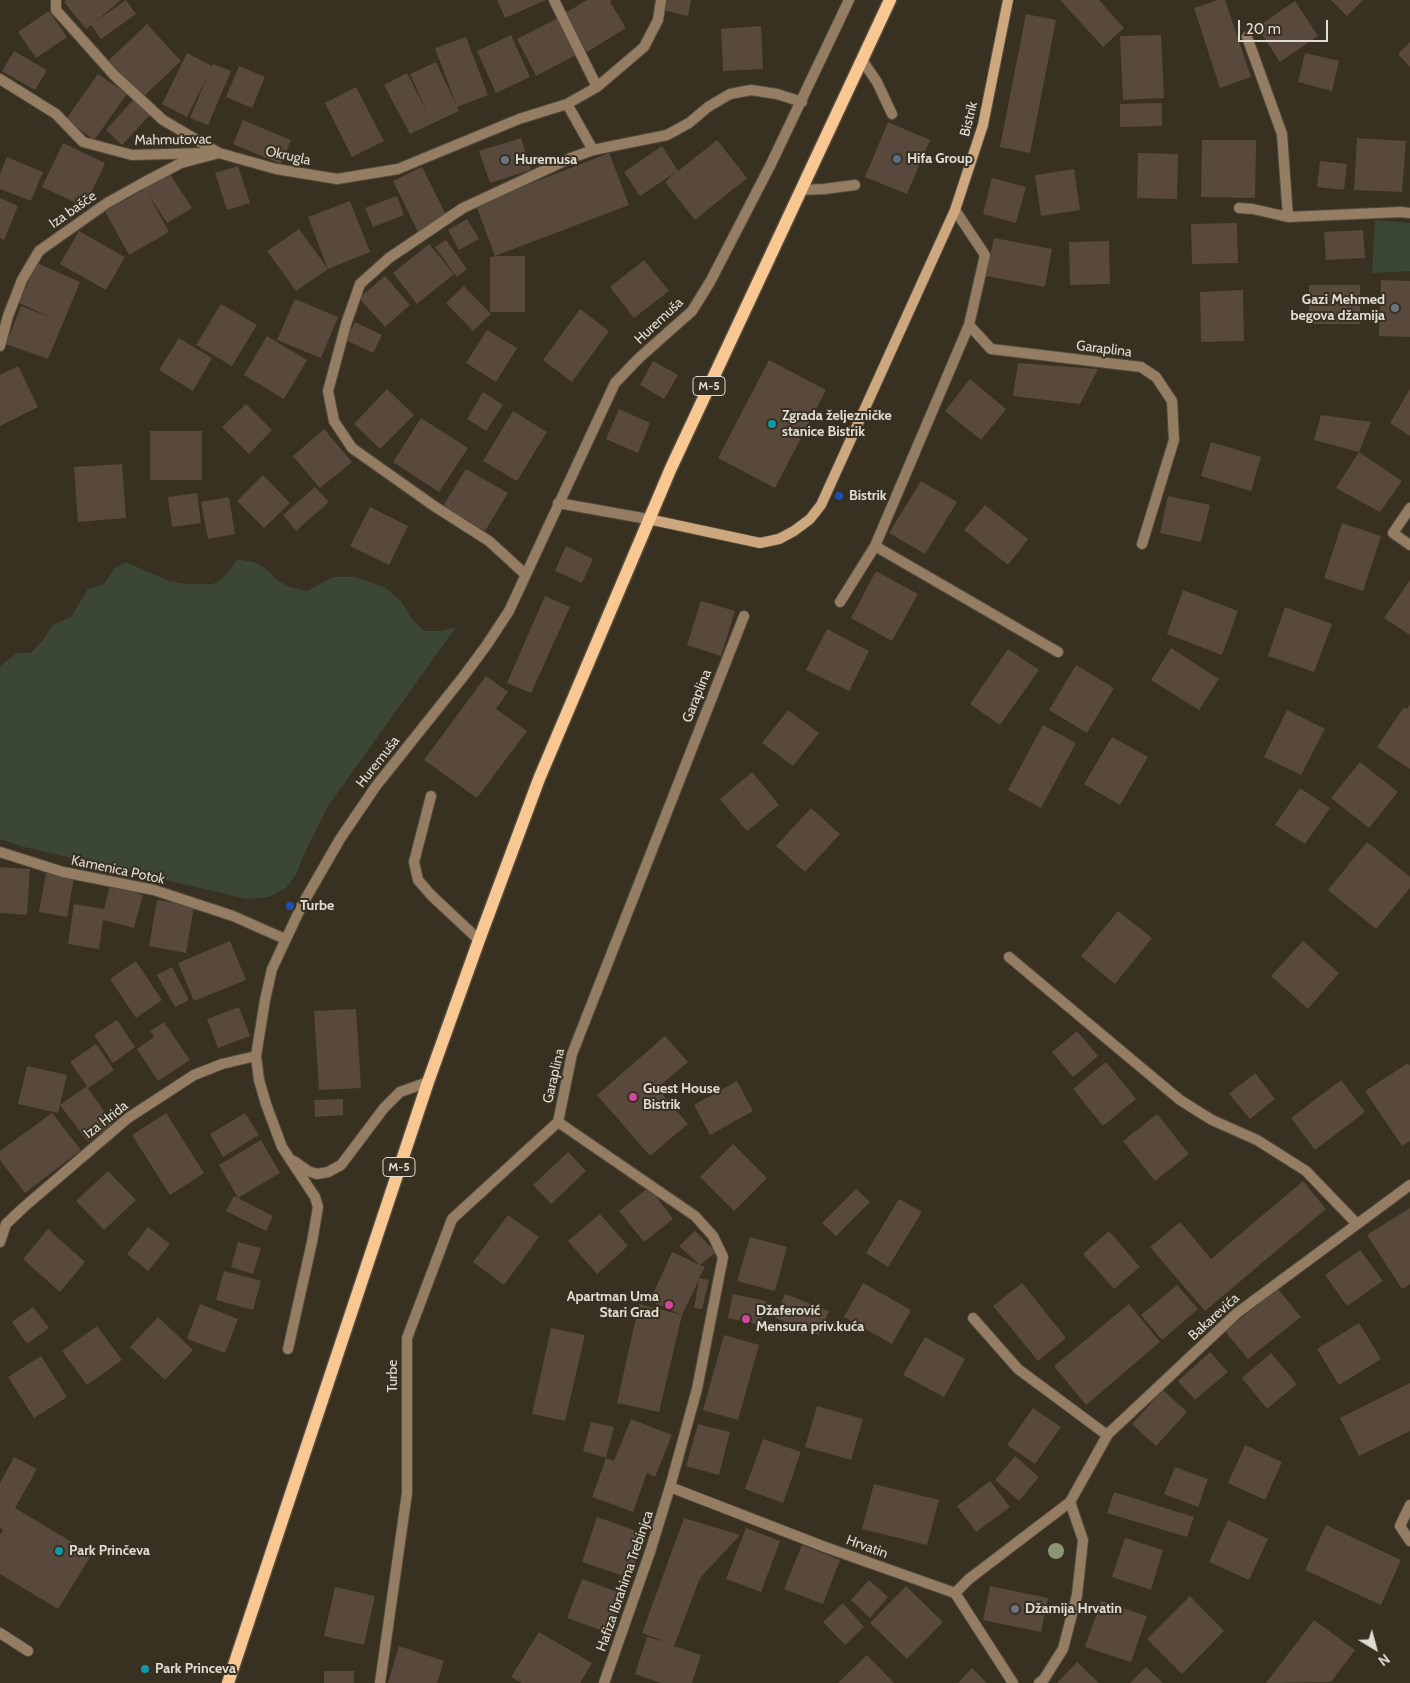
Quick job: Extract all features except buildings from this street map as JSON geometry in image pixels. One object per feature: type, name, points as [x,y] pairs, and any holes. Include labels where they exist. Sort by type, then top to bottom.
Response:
[{"type":"main road","name":"M-5","points":[[228,1683],[428,1082],[540,779],[648,519],[890,0]]},
{"type":"main road","name":"Bistrik","points":[[648,519],[760,543],[779,539],[794,531],[810,519],[821,505],[955,210],[983,125],[1008,0]]},
{"type":"street","name":"Okrugla","points":[[56,0],[56,10],[114,75],[163,120],[219,153],[276,169],[337,180],[398,169],[519,119],[568,104],[597,87],[644,47],[658,20],[661,0]]},
{"type":"street","points":[[554,0],[597,87]]},
{"type":"street","name":"Huremuša","points":[[256,1056],[272,969],[302,905],[340,839],[376,786],[486,646],[509,611],[558,502],[615,383],[639,358],[692,310],[697,303],[754,198],[802,102],[849,0]]},
{"type":"street","points":[[1247,37],[1282,134],[1288,217]]},
{"type":"street","points":[[862,60],[877,82],[892,114]]},
{"type":"street","name":"Mahmutovac","points":[[0,79],[56,114],[83,142],[132,155],[219,153]]},
{"type":"street","points":[[525,574],[489,541],[434,506],[352,448],[334,421],[328,391],[346,324],[360,284],[389,258],[463,208],[571,158],[593,150],[668,135],[689,123],[708,107],[730,94],[751,90],[778,94],[802,102]]},
{"type":"street","points":[[568,104],[593,150]]},
{"type":"street","name":"Iza bašče","points":[[0,346],[8,316],[22,280],[40,251],[106,203],[181,163],[219,153]]},
{"type":"street","points":[[801,190],[855,185]]},
{"type":"street","points":[[1239,208],[1253,209],[1268,214],[1288,217],[1410,213]]},
{"type":"street","points":[[840,602],[875,546],[969,325],[985,256],[955,210]]},
{"type":"street","name":"Garaplina","points":[[969,325],[991,349],[1141,367],[1156,377],[1172,401],[1174,440],[1142,544]]},
{"type":"street","points":[[558,502],[648,519]]},
{"type":"street","points":[[1410,508],[1393,533],[1410,545]]},
{"type":"street","points":[[875,546],[1058,652]]},
{"type":"street","name":"Garaplina","points":[[670,1487],[697,1389],[723,1257],[713,1236],[695,1216],[558,1122],[572,1054],[744,616]]},
{"type":"street","points":[[431,796],[414,862],[418,880],[431,896],[479,940]]},
{"type":"street","name":"Kamenica Potok","points":[[0,852],[63,872],[154,890],[233,916],[285,939]]},
{"type":"street","points":[[1009,957],[1180,1100],[1212,1120],[1257,1140],[1306,1171],[1356,1224]]},
{"type":"street","points":[[256,1056],[259,1080],[276,1134],[289,1158],[315,1197],[318,1207],[288,1349]]},
{"type":"street","name":"Iza Hrida","points":[[0,1242],[6,1224],[128,1118],[194,1075],[222,1064],[256,1056]]},
{"type":"street","points":[[289,1158],[308,1171],[317,1174],[328,1172],[341,1165],[384,1108],[400,1092],[428,1082]]},
{"type":"street","name":"Turbe","points":[[380,1683],[407,1493],[407,1338],[452,1219],[558,1122]]},
{"type":"street","name":"Bakarevića","points":[[955,1593],[969,1580],[1070,1502],[1107,1435],[1237,1313],[1410,1185]]},
{"type":"street","points":[[973,1318],[1018,1369],[1107,1435]]},
{"type":"street","name":"Hrvatin","points":[[670,1487],[955,1593]]},
{"type":"street","name":"Hafiza Ibrahima Trebinjca","points":[[604,1683],[650,1552],[670,1487]]},
{"type":"street","points":[[1039,1683],[1044,1679],[1063,1649],[1077,1595],[1083,1540],[1070,1502]]},
{"type":"street","points":[[1410,1505],[1400,1526],[1410,1541]]},
{"type":"street","points":[[955,1593],[1012,1683]]},
{"type":"street","points":[[0,1632],[28,1651]]},
{"type":"green space","points":[[1375,220],[1410,223],[1410,271],[1372,273]]},
{"type":"green space","points":[[238,559],[257,563],[269,571],[276,579],[290,587],[307,591],[333,577],[356,577],[386,588],[401,601],[411,618],[424,631],[440,631],[456,627],[328,806],[296,875],[286,888],[269,897],[247,899],[20,846],[0,839],[0,666],[17,653],[31,653],[53,625],[71,617],[88,589],[104,584],[115,568],[126,562],[169,581],[186,584],[213,584],[225,576]]},
{"type":"place","name":"Hifa Group","points":[[897,159]]},
{"type":"place","name":"Huremusa","points":[[505,160]]},
{"type":"place","name":"Gazi Mehmed begova džamija","points":[[1395,308]]},
{"type":"place","name":"Zgrada željezničke stanice Bistrik","points":[[772,424]]},
{"type":"place","name":"Bistrik","points":[[839,496]]},
{"type":"place","name":"Turbe","points":[[290,906]]},
{"type":"place","name":"Guest House Bistrik","points":[[633,1097]]},
{"type":"place","name":"Apartman Uma Stari Grad","points":[[669,1305]]},
{"type":"place","name":"Džaferović Mensura priv.kuća","points":[[746,1319]]},
{"type":"place","name":"Park Prinčeva","points":[[59,1551]]},
{"type":"place","name":"Džamija Hrvatin","points":[[1015,1609]]},
{"type":"place","name":"Park Princeva","points":[[145,1669]]}]
